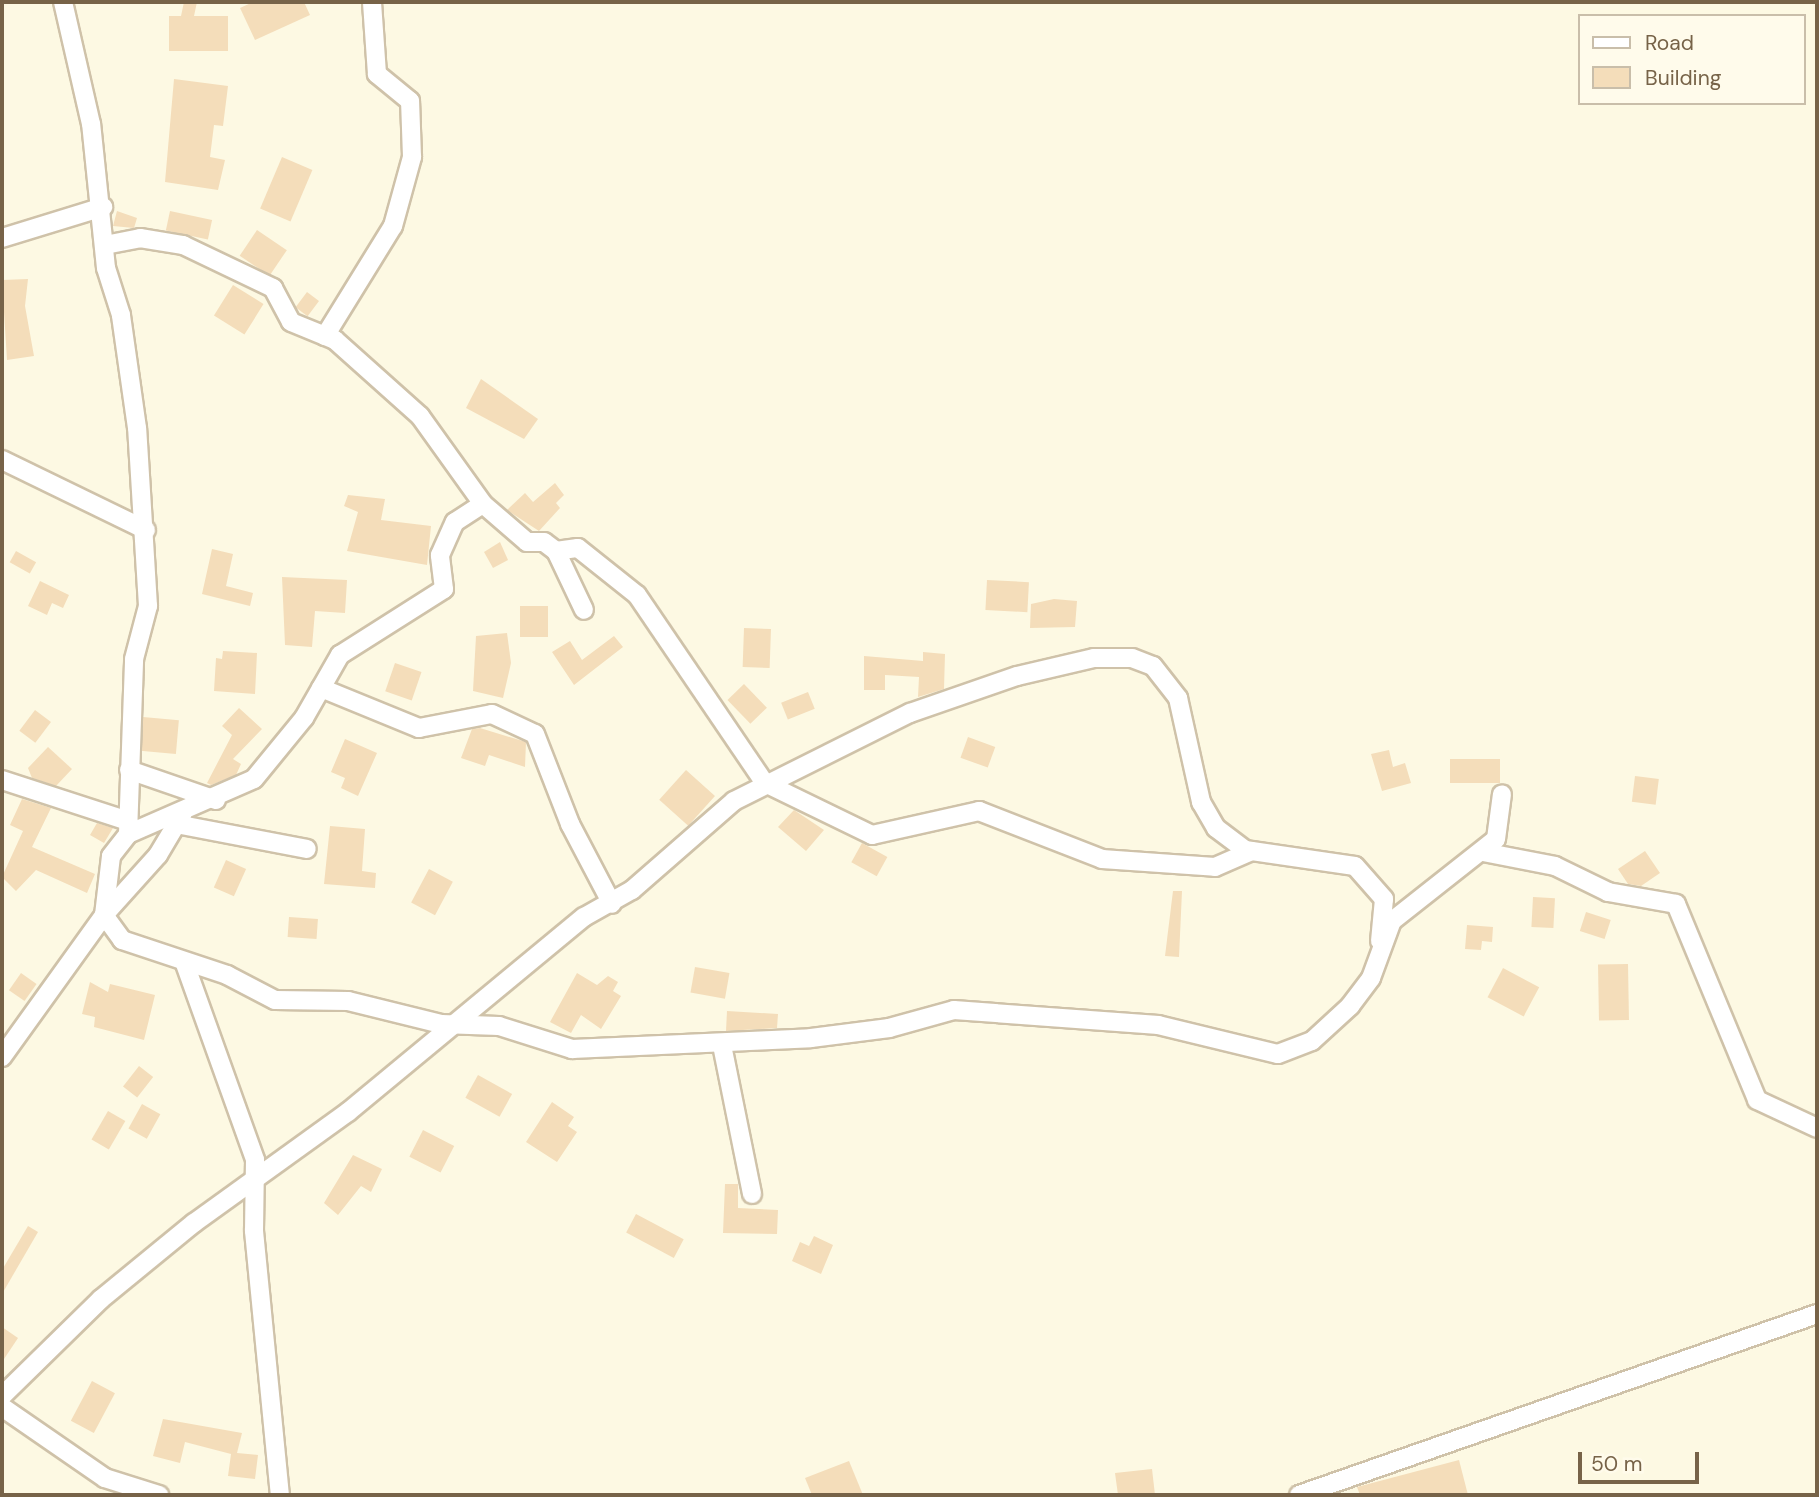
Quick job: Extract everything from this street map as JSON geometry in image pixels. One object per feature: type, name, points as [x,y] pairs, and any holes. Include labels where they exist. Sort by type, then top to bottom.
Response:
[{"type":"street","points":[[2,1396],[101,1299],[257,1174],[348,1112],[449,1024],[584,917],[612,904],[725,808],[765,783],[852,747],[910,713],[1017,676],[1087,658],[1132,657],[1153,666],[1178,698],[1205,812],[1228,842],[1252,851],[1355,866],[1384,899],[1380,941],[1366,988],[1292,1052],[1259,1051],[1158,1025],[954,1010],[888,1028],[722,1045],[572,1049],[499,1026],[449,1024],[348,1001],[275,1000],[122,940],[104,915],[104,882],[117,844],[128,827],[134,659],[148,606],[146,530],[121,315],[105,245],[103,207],[63,2]]},
{"type":"street","points":[[325,336],[393,226],[412,158],[410,101],[377,74],[372,2]]},
{"type":"street","points":[[2,238],[103,207]]},
{"type":"street","points":[[105,245],[140,239],[222,258],[273,288],[300,331],[325,336],[420,416],[482,504],[527,542],[556,551],[578,548],[636,595],[765,783],[872,835],[979,811],[1102,859],[1215,866],[1252,851]]},
{"type":"street","points":[[2,460],[146,530]]},
{"type":"street","points":[[2,780],[128,827],[179,819],[254,779],[321,688],[340,655],[444,589],[440,555],[456,522],[482,504]]},
{"type":"street","points":[[556,551],[584,610]]},
{"type":"street","points":[[321,688],[419,728],[492,714],[535,734],[570,824],[612,904]]},
{"type":"street","points":[[129,771],[216,800]]},
{"type":"street","points":[[1380,941],[1406,908],[1483,852],[1502,823],[1502,794]]},
{"type":"street","points":[[179,819],[307,849]]},
{"type":"street","points":[[2,1057],[104,915],[179,819]]},
{"type":"street","points":[[1483,852],[1555,866],[1608,892],[1676,904],[1757,1100],[1817,1128]]},
{"type":"street","points":[[185,964],[257,1174],[254,1231],[280,1495]]},
{"type":"street","points":[[722,1045],[752,1194]]},
{"type":"street","points":[[1299,1495],[1817,1314]]},
{"type":"street","points":[[2,1407],[104,1478],[159,1495]]},
{"type":"building","points":[[184,2],[197,2],[194,16],[228,16],[228,51],[169,51],[169,16],[181,16]]},
{"type":"building","points":[[253,2],[304,2],[310,15],[255,40],[240,8]]},
{"type":"building","points":[[174,79],[228,86],[223,126],[214,125],[210,157],[225,160],[218,190],[165,182]]},
{"type":"building","points":[[282,157],[312,170],[290,221],[260,209]]},
{"type":"building","points":[[117,211],[137,218],[134,228],[113,226]]},
{"type":"building","points":[[170,211],[212,220],[208,240],[166,231]]},
{"type":"building","points":[[257,230],[287,250],[270,276],[240,256]]},
{"type":"building","points":[[28,279],[25,306],[34,356],[7,360],[2,280]]},
{"type":"building","points":[[233,285],[264,304],[244,335],[214,316]]},
{"type":"building","points":[[307,292],[319,301],[308,316],[296,307]]},
{"type":"building","points":[[481,379],[538,419],[524,439],[466,408]]},
{"type":"building","points":[[555,483],[564,495],[556,503],[560,508],[539,531],[507,510],[525,493],[533,502]]},
{"type":"building","points":[[348,495],[385,499],[381,520],[431,526],[427,565],[347,551],[358,512],[344,506]]},
{"type":"building","points":[[500,542],[508,560],[493,568],[484,552]]},
{"type":"building","points":[[212,549],[233,554],[226,586],[253,593],[250,606],[202,594]]},
{"type":"building","points":[[16,551],[36,562],[30,574],[10,562]]},
{"type":"building","points":[[282,577],[347,580],[345,613],[315,611],[312,647],[285,645]]},
{"type":"building","points":[[987,580],[1029,582],[1027,612],[985,610]]},
{"type":"building","points":[[40,581],[69,595],[63,608],[52,603],[47,615],[28,606]]},
{"type":"building","points":[[1054,599],[1077,601],[1075,627],[1030,628],[1031,604]]},
{"type":"building","points":[[520,606],[548,606],[548,637],[520,637]]},
{"type":"building","points":[[744,628],[771,629],[770,668],[743,667]]},
{"type":"building","points":[[507,633],[511,663],[503,698],[473,691],[476,636]]},
{"type":"building","points":[[614,636],[623,647],[574,685],[552,652],[570,641],[582,660]]},
{"type":"building","points":[[223,651],[257,653],[255,694],[214,691],[216,658],[222,659]]},
{"type":"building","points":[[923,652],[945,654],[944,689],[918,697],[919,677],[885,675],[885,690],[864,690],[864,656],[923,661]]},
{"type":"building","points":[[395,663],[421,672],[412,700],[385,691]]},
{"type":"building","points":[[744,684],[767,708],[750,724],[727,700]]},
{"type":"building","points":[[808,692],[815,709],[788,720],[781,703]]},
{"type":"building","points":[[239,708],[262,729],[233,759],[241,764],[236,775],[211,785],[207,783],[232,735],[222,726]]},
{"type":"building","points":[[35,710],[51,722],[35,743],[19,731]]},
{"type":"building","points":[[143,717],[179,720],[176,754],[140,751]]},
{"type":"building","points":[[480,728],[526,742],[525,767],[489,755],[485,766],[461,758],[472,729]]},
{"type":"building","points":[[968,737],[995,747],[988,768],[960,758]]},
{"type":"building","points":[[345,739],[377,753],[358,796],[341,788],[345,778],[331,772]]},
{"type":"building","points":[[48,747],[72,769],[56,786],[32,778],[28,768]]},
{"type":"building","points":[[1389,750],[1393,767],[1405,763],[1411,783],[1382,791],[1371,754]]},
{"type":"building","points":[[1450,759],[1500,759],[1500,783],[1450,783]]},
{"type":"building","points":[[686,770],[715,796],[688,826],[659,800]]},
{"type":"building","points":[[1635,776],[1659,779],[1656,805],[1632,802]]},
{"type":"building","points":[[22,799],[51,808],[32,847],[95,874],[87,893],[36,870],[16,891],[2,877],[23,831],[10,825]]},
{"type":"building","points":[[794,810],[824,830],[806,851],[778,827]]},
{"type":"building","points":[[97,823],[113,828],[104,843],[90,835]]},
{"type":"building","points":[[330,826],[365,829],[362,871],[376,873],[375,888],[324,884]]},
{"type":"building","points":[[862,843],[887,857],[877,876],[851,862]]},
{"type":"building","points":[[1645,851],[1660,873],[1641,886],[1628,884],[1618,869]]},
{"type":"building","points":[[226,860],[246,869],[234,896],[214,887]]},
{"type":"building","points":[[429,869],[453,882],[435,915],[411,903]]},
{"type":"building","points":[[1173,891],[1182,891],[1179,957],[1165,956]]},
{"type":"building","points":[[1533,897],[1555,898],[1553,928],[1531,927]]},
{"type":"building","points":[[1586,912],[1611,920],[1605,939],[1580,931]]},
{"type":"building","points":[[289,917],[318,919],[317,939],[288,937]]},
{"type":"building","points":[[1467,925],[1493,927],[1492,942],[1482,941],[1481,950],[1465,949]]},
{"type":"building","points":[[1628,964],[1629,1020],[1599,1021],[1598,965]]},
{"type":"building","points":[[695,967],[729,973],[725,999],[690,993]]},
{"type":"building","points":[[1503,968],[1539,987],[1524,1016],[1488,997]]},
{"type":"building","points":[[21,973],[37,984],[25,1001],[9,990]]},
{"type":"building","points":[[577,973],[597,985],[608,976],[618,982],[613,991],[621,996],[601,1029],[581,1015],[571,1033],[550,1022]]},
{"type":"building","points":[[90,982],[108,992],[110,984],[155,995],[144,1040],[94,1027],[95,1017],[82,1014]]},
{"type":"building","points":[[727,1011],[778,1014],[777,1028],[726,1031]]},
{"type":"building","points":[[139,1066],[153,1077],[137,1098],[123,1086]]},
{"type":"building","points":[[478,1075],[512,1094],[500,1117],[465,1098]]},
{"type":"building","points":[[552,1102],[574,1117],[568,1126],[577,1132],[557,1162],[526,1142]]},
{"type":"building","points":[[142,1104],[160,1114],[147,1139],[128,1128]]},
{"type":"building","points":[[108,1111],[125,1121],[109,1150],[92,1140]]},
{"type":"building","points":[[423,1130],[454,1146],[441,1173],[409,1157]]},
{"type":"building","points":[[353,1155],[382,1169],[371,1192],[361,1186],[338,1215],[324,1203]]},
{"type":"building","points":[[725,1184],[738,1184],[738,1208],[778,1210],[777,1234],[723,1233]]},
{"type":"building","points":[[636,1214],[684,1239],[674,1258],[626,1233]]},
{"type":"building","points":[[28,1226],[38,1232],[2,1294],[2,1270]]},
{"type":"building","points":[[814,1236],[833,1245],[821,1274],[792,1261],[800,1242],[809,1246]]},
{"type":"building","points":[[2,1327],[18,1338],[2,1362]]},
{"type":"building","points":[[92,1381],[115,1393],[94,1433],[71,1421]]},
{"type":"building","points":[[163,1419],[242,1433],[237,1453],[258,1455],[255,1479],[228,1476],[231,1454],[185,1442],[180,1463],[153,1456]]},
{"type":"building","points":[[1459,1460],[1468,1495],[1360,1495],[1357,1487]]},
{"type":"building","points":[[849,1461],[863,1495],[812,1495],[805,1478]]},
{"type":"building","points":[[1152,1469],[1155,1495],[1118,1495],[1115,1473]]}]
